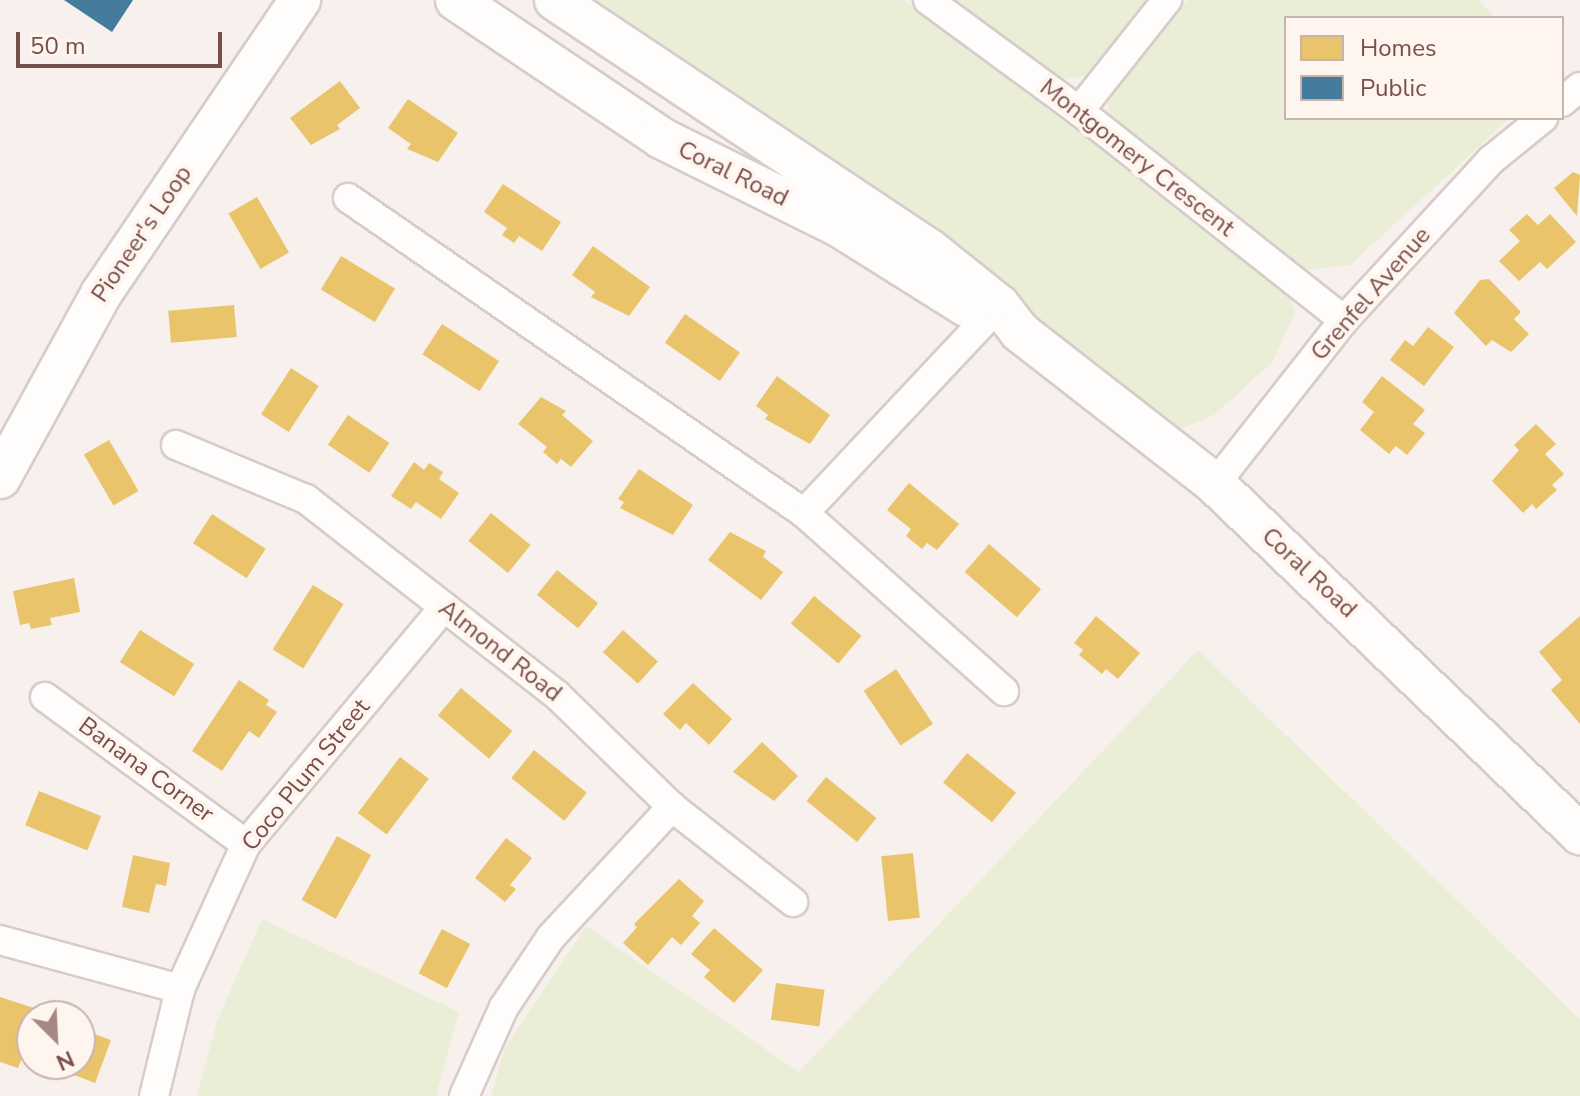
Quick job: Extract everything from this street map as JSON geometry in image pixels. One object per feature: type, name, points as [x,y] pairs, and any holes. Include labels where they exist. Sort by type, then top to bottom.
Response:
[{"type":"main road","name":"Pioneer's Loop","points":[[0,478],[101,294],[300,0]]},
{"type":"main road","name":"Coral Road","points":[[456,0],[661,138],[840,227],[1002,319]]},
{"type":"main road","name":"Coral Road","points":[[555,0],[929,249],[1002,319],[1215,484],[1580,834]]},
{"type":"street","name":"Montgomery Crescent","points":[[928,0],[1079,111],[1344,320]]},
{"type":"street","points":[[1079,111],[1167,0]]},
{"type":"street","points":[[1564,100],[1580,87]]},
{"type":"street","name":"Grenfel Avenue","points":[[1215,484],[1344,320],[1491,160],[1541,120]]},
{"type":"street","points":[[348,198],[804,513],[1004,691]]},
{"type":"street","points":[[804,513],[1002,319]]},
{"type":"street","name":"Almond Road","points":[[176,445],[306,499],[580,716],[672,807],[793,902]]},
{"type":"street","name":"Coco Plum Street","points":[[154,1096],[180,989],[246,844],[444,607]]},
{"type":"street","name":"Banana Corner","points":[[45,697],[246,844]]},
{"type":"street","points":[[464,1096],[504,1007],[551,937],[672,807]]},
{"type":"street","points":[[0,940],[180,989]]},
{"type":"green space","points":[[577,0],[903,0],[1287,289],[1295,313],[1273,361],[1216,414],[1178,430],[1006,295]]},
{"type":"green space","points":[[940,0],[1157,0],[1090,76],[1051,80]]},
{"type":"green space","points":[[1187,0],[1479,0],[1494,16],[1284,16],[1284,120],[1508,120],[1350,265],[1298,271],[1112,122],[1106,98]]},
{"type":"green space","points":[[1198,650],[1580,1019],[1580,1096],[491,1096],[505,1047],[586,926],[799,1072]]},
{"type":"green space","points":[[262,919],[459,1012],[436,1096],[197,1096],[217,1021]]},
{"type":"building: Homes","points":[[340,81],[360,108],[337,125],[340,129],[311,145],[290,118]]},
{"type":"building: Homes","points":[[408,99],[458,133],[438,162],[407,149],[411,144],[388,128]]},
{"type":"building: Homes","points":[[1573,172],[1580,175],[1577,216],[1554,188]]},
{"type":"building: Homes","points":[[503,184],[561,222],[542,251],[519,236],[514,243],[502,235],[507,228],[484,212]]},
{"type":"building: Homes","points":[[257,197],[289,252],[260,269],[228,214]]},
{"type":"building: Homes","points":[[1527,214],[1538,225],[1550,214],[1576,242],[1547,269],[1540,262],[1519,281],[1499,261],[1520,241],[1509,230]]},
{"type":"building: Homes","points":[[593,246],[650,287],[629,316],[591,297],[595,292],[572,275]]},
{"type":"building: Homes","points":[[341,256],[395,288],[375,322],[321,289]]},
{"type":"building: Homes","points":[[1489,279],[1521,312],[1514,319],[1529,334],[1511,352],[1492,340],[1486,346],[1454,313],[1480,280]]},
{"type":"building: Homes","points":[[234,305],[237,337],[171,343],[168,311]]},
{"type":"building: Homes","points":[[685,314],[740,352],[720,381],[665,343]]},
{"type":"building: Homes","points":[[442,324],[499,361],[479,391],[422,354]]},
{"type":"building: Homes","points":[[1428,327],[1454,347],[1424,386],[1390,360],[1405,340],[1413,346]]},
{"type":"building: Homes","points":[[291,368],[319,386],[289,432],[261,414]]},
{"type":"building: Homes","points":[[777,376],[830,415],[810,444],[765,419],[768,415],[756,406]]},
{"type":"building: Homes","points":[[1382,376],[1425,410],[1413,424],[1425,433],[1407,455],[1396,446],[1389,454],[1360,430],[1374,412],[1362,402]]},
{"type":"building: Homes","points":[[541,397],[566,411],[562,415],[593,441],[571,467],[561,459],[557,464],[543,452],[547,447],[518,424]]},
{"type":"building: Homes","points":[[348,415],[389,443],[369,473],[328,445]]},
{"type":"building: Homes","points":[[1536,424],[1556,444],[1545,454],[1564,474],[1552,485],[1557,490],[1536,509],[1532,504],[1523,513],[1492,481],[1519,450],[1514,445]]},
{"type":"building: Homes","points":[[109,440],[138,491],[113,506],[84,454]]},
{"type":"building: Homes","points":[[414,462],[424,470],[429,463],[443,472],[439,479],[459,493],[441,519],[416,502],[411,509],[391,496]]},
{"type":"building: Homes","points":[[639,469],[693,505],[673,535],[620,508],[624,502],[618,499]]},
{"type":"building: Homes","points":[[909,483],[959,524],[937,550],[927,543],[922,549],[906,536],[911,529],[887,510]]},
{"type":"building: Homes","points":[[491,513],[531,545],[508,573],[468,541]]},
{"type":"building: Homes","points":[[212,514],[266,549],[247,578],[193,543]]},
{"type":"building: Homes","points":[[730,532],[766,551],[763,557],[783,572],[761,600],[708,560]]},
{"type":"building: Homes","points":[[989,544],[1041,589],[1017,617],[965,572]]},
{"type":"building: Homes","points":[[557,570],[598,603],[578,628],[537,595]]},
{"type":"building: Homes","points":[[74,578],[80,612],[50,618],[52,625],[31,629],[29,623],[20,625],[13,591]]},
{"type":"building: Homes","points":[[313,585],[344,604],[303,669],[273,649]]},
{"type":"building: Homes","points":[[814,596],[861,636],[838,663],[791,624]]},
{"type":"building: Homes","points":[[1096,616],[1140,653],[1118,679],[1106,669],[1102,674],[1079,655],[1083,650],[1074,643]]},
{"type":"building: Homes","points":[[1580,616],[1580,724],[1551,690],[1562,680],[1539,652]]},
{"type":"building: Homes","points":[[140,630],[194,664],[174,696],[120,662]]},
{"type":"building: Homes","points":[[623,630],[658,661],[638,684],[603,652]]},
{"type":"building: Homes","points":[[896,669],[933,724],[901,746],[864,691]]},
{"type":"building: Homes","points":[[239,680],[269,700],[266,705],[277,712],[259,738],[249,731],[222,771],[192,751]]},
{"type":"building: Homes","points":[[693,683],[732,719],[709,745],[686,723],[680,730],[663,714]]},
{"type":"building: Homes","points":[[461,688],[512,731],[489,759],[438,716]]},
{"type":"building: Homes","points":[[762,742],[798,776],[774,801],[733,772]]},
{"type":"building: Homes","points":[[534,750],[587,793],[564,821],[511,778]]},
{"type":"building: Homes","points":[[967,753],[1016,793],[992,822],[943,783]]},
{"type":"building: Homes","points":[[400,757],[429,779],[387,835],[358,813]]},
{"type":"building: Homes","points":[[826,777],[877,818],[857,842],[806,801]]},
{"type":"building: Homes","points":[[39,791],[101,816],[87,850],[25,825]]},
{"type":"building: Homes","points":[[337,836],[371,855],[336,919],[302,900]]},
{"type":"building: Homes","points":[[506,838],[532,858],[510,885],[516,889],[505,902],[475,878]]},
{"type":"building: Homes","points":[[913,853],[920,918],[888,921],[881,856]]},
{"type":"building: Homes","points":[[133,855],[170,863],[166,886],[156,884],[149,913],[122,907]]},
{"type":"building: Homes","points":[[679,879],[704,901],[692,916],[700,923],[681,945],[672,937],[648,965],[623,943],[637,927],[634,924]]},
{"type":"building: Homes","points":[[714,928],[763,970],[734,1003],[704,977],[710,970],[691,954]]},
{"type":"building: Homes","points":[[442,929],[470,944],[447,988],[419,973]]},
{"type":"building: Homes","points":[[776,983],[825,990],[819,1026],[771,1020]]},
{"type":"building: Homes","points":[[0,997],[16,1002],[16,1067],[0,1062]]},
{"type":"building: Homes","points":[[96,1035],[111,1040],[95,1083],[87,1080],[96,1080]]},
{"type":"building: Public","points":[[64,0],[133,0],[112,32]]}]
